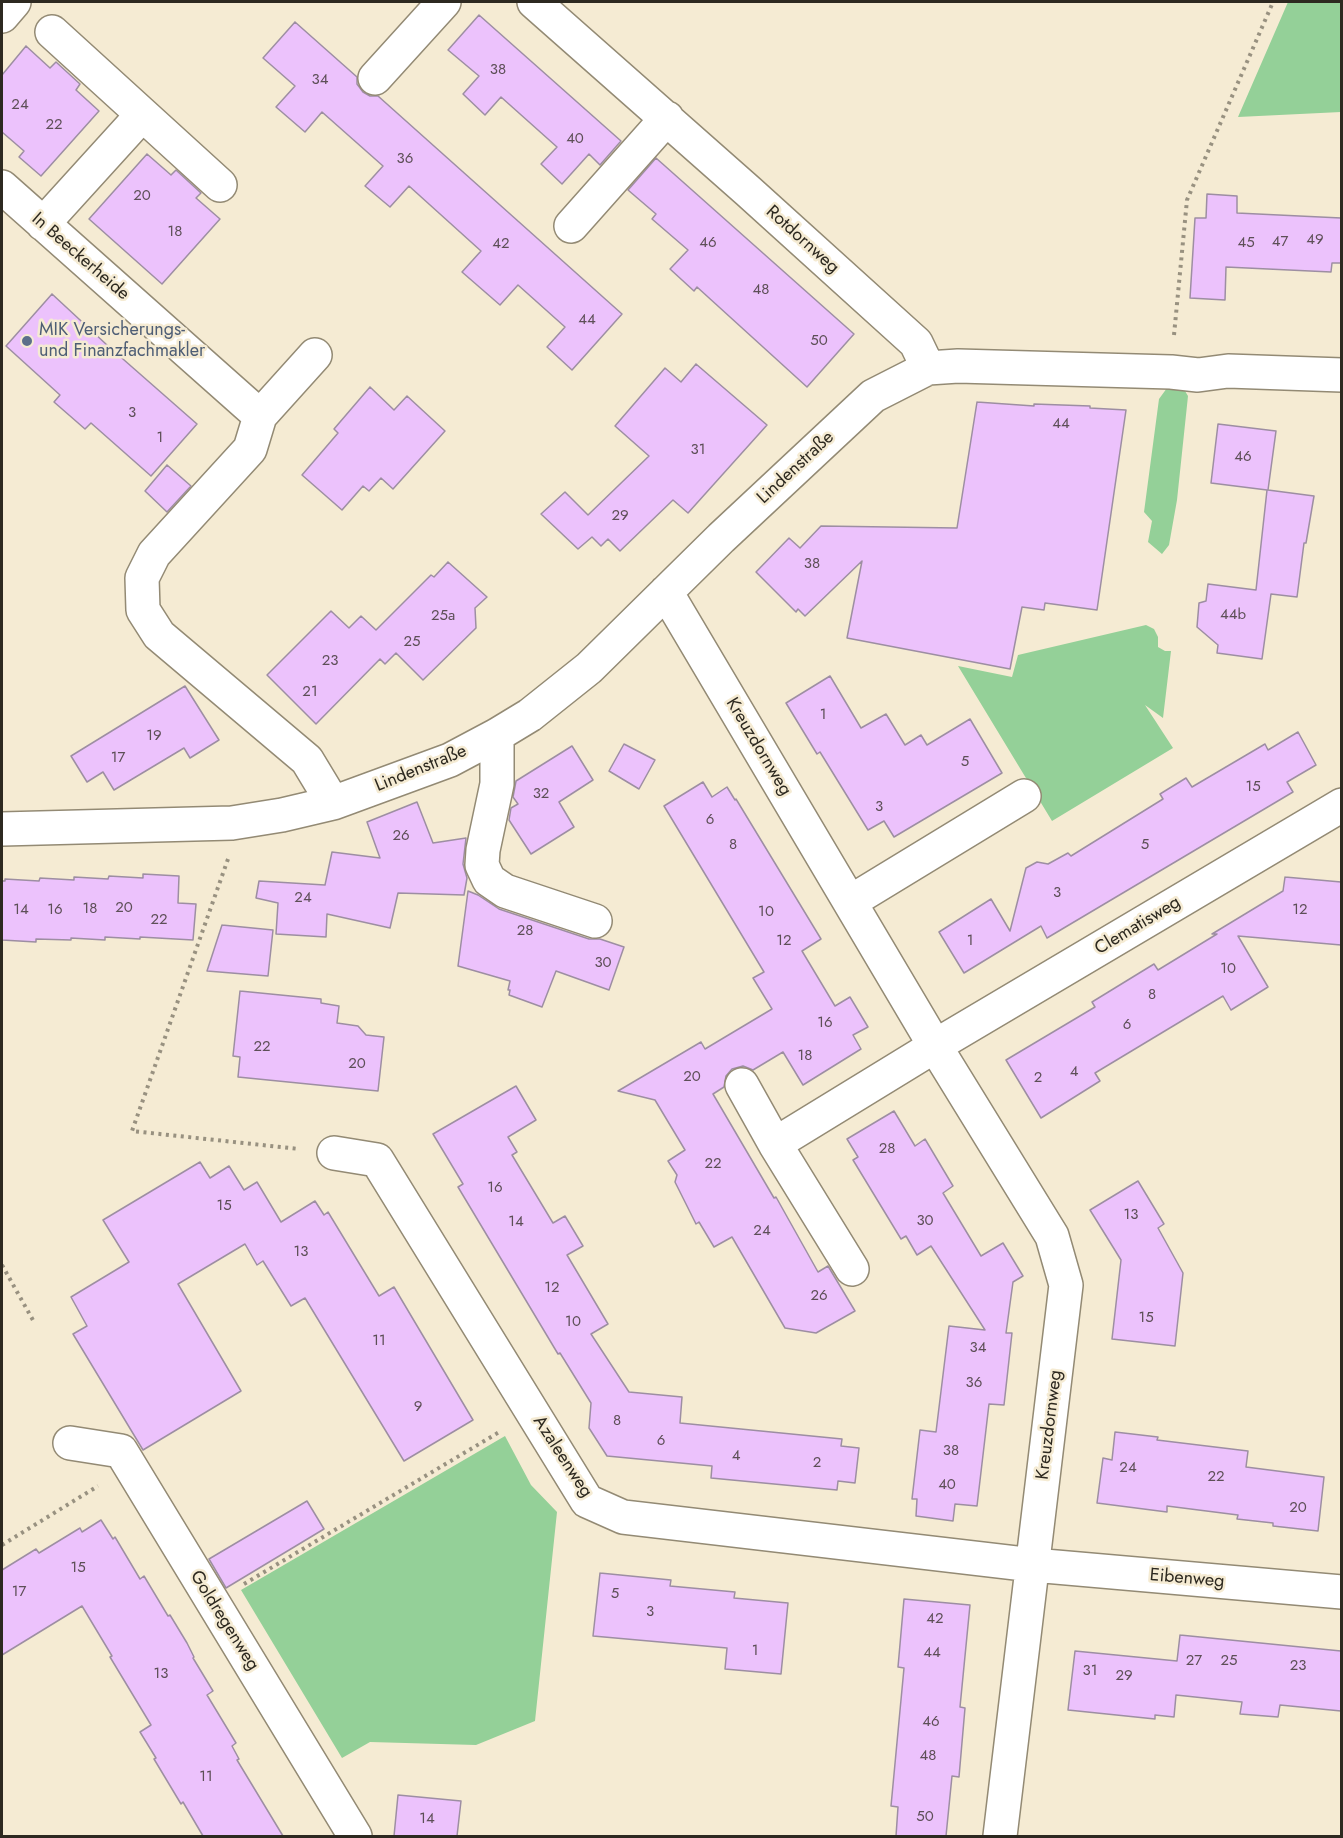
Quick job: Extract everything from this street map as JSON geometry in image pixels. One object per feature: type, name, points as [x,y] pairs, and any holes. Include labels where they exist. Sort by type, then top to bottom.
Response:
[{"type":"street","points":[[2,16],[14,2]]},
{"type":"street","points":[[375,78],[444,2]]},
{"type":"street","name":"Rotdornweg","points":[[534,2],[667,118],[916,343],[928,368]]},
{"type":"street","points":[[52,32],[220,185]]},
{"type":"street","points":[[43,224],[142,116]]},
{"type":"street","points":[[571,226],[667,118]]},
{"type":"street","name":"In Beeckerheide","points":[[2,187],[260,416]]},
{"type":"street","points":[[315,355],[260,416],[250,449],[154,554],[142,578],[143,610],[159,636],[307,760],[333,803]]},
{"type":"street","name":"Lindenstraße","points":[[2,829],[232,823],[282,815],[333,803],[450,760],[530,715],[589,668],[721,538],[873,396],[928,368],[958,366],[1171,372],[1198,375],[1228,371],[1341,375]]},
{"type":"street","name":"Kreuzdornweg","points":[[666,592],[935,1046],[1052,1236],[1066,1285],[1000,1836]]},
{"type":"street","points":[[497,735],[497,784],[482,865],[489,880],[505,891],[595,921]]},
{"type":"street","points":[[850,902],[1024,796]]},
{"type":"street","name":"Clematisweg","points":[[935,1046],[1341,805]]},
{"type":"street","points":[[775,1144],[935,1046]]},
{"type":"street","points":[[742,1085],[775,1144],[852,1269]]},
{"type":"street","name":"Azaleenweg","points":[[334,1153],[377,1160],[587,1501],[623,1517],[1034,1565]]},
{"type":"street","name":"Goldregenweg","points":[[70,1443],[121,1451],[354,1836]]},
{"type":"street","name":"Eibenweg","points":[[1034,1565],[1341,1592]]},
{"type":"path","points":[[1171,372],[1186,200],[1273,2]]},
{"type":"path","points":[[232,823],[232,848],[132,1131],[334,1153]]},
{"type":"path","points":[[2,1264],[34,1322]]},
{"type":"path","points":[[213,1603],[532,1412]]},
{"type":"path","points":[[2,1545],[130,1466]]},
{"type":"green space","points":[[1288,2],[1341,2],[1341,112],[1238,117]]},
{"type":"green space","points":[[1167,388],[1185,391],[1188,396],[1177,500],[1169,545],[1162,554],[1148,542],[1152,521],[1144,512],[1159,399]]},
{"type":"green space","points":[[1146,625],[1154,629],[1158,637],[1158,647],[1171,651],[1163,718],[1145,705],[1173,748],[1052,821],[958,666],[1012,677],[1018,655]]},
{"type":"green space","points":[[505,1436],[531,1485],[557,1512],[535,1721],[476,1745],[370,1742],[342,1758],[241,1590]]},
{"type":"building","points":[[479,15],[621,141],[600,165],[589,154],[562,184],[541,164],[557,147],[501,97],[485,115],[463,94],[479,76],[448,50]]},
{"type":"building","points":[[295,22],[357,77],[357,84],[363,92],[370,96],[378,96],[622,314],[572,370],[547,347],[565,327],[518,285],[500,305],[462,272],[481,251],[409,186],[390,207],[365,186],[383,166],[322,112],[305,132],[276,107],[295,86],[263,58]]},
{"type":"building","points":[[26,46],[50,68],[56,62],[80,84],[76,90],[99,111],[41,176],[19,157],[24,151],[2,132],[2,75]]},
{"type":"building","points":[[147,154],[171,175],[176,170],[201,193],[196,198],[220,219],[162,284],[89,219]]},
{"type":"building","points":[[656,158],[854,334],[807,387],[697,287],[694,291],[670,269],[688,250],[652,219],[656,214],[628,190]]},
{"type":"building","points":[[1207,194],[1237,196],[1237,213],[1341,218],[1341,263],[1332,263],[1331,272],[1226,267],[1225,300],[1190,298],[1195,218],[1206,218]]},
{"type":"building","points":[[52,294],[197,424],[151,476],[91,423],[85,429],[54,402],[60,395],[6,346]]},
{"type":"building","points":[[696,364],[767,425],[688,513],[673,500],[620,551],[608,539],[601,546],[592,537],[578,549],[541,514],[565,492],[588,515],[649,456],[615,426],[665,368],[681,382]]},
{"type":"building","points":[[370,387],[394,410],[407,396],[445,431],[393,489],[381,478],[369,491],[363,486],[342,510],[302,475],[338,433],[334,429]]},
{"type":"building","points":[[977,402],[1034,406],[1034,404],[1090,406],[1090,408],[1126,410],[1097,610],[1045,603],[1044,610],[1022,607],[1010,669],[847,638],[862,561],[805,616],[798,609],[796,612],[756,572],[789,538],[800,548],[821,526],[957,528]]},
{"type":"building","points":[[1218,424],[1276,431],[1268,490],[1314,496],[1306,543],[1304,543],[1297,597],[1271,594],[1262,659],[1217,653],[1218,645],[1197,627],[1199,603],[1206,601],[1208,584],[1256,590],[1267,490],[1211,483]]},
{"type":"building","points":[[167,465],[191,486],[167,512],[145,491]]},
{"type":"building","points":[[448,562],[487,597],[475,608],[476,628],[423,680],[396,653],[385,664],[380,659],[316,724],[267,675],[331,611],[349,628],[361,616],[376,630],[431,575],[434,577]]},
{"type":"building","points":[[830,676],[861,728],[886,714],[905,745],[921,735],[927,745],[970,719],[1002,773],[894,837],[884,821],[868,830],[820,752],[817,754],[786,703]]},
{"type":"building","points":[[185,686],[219,740],[190,758],[184,748],[114,790],[103,772],[87,782],[71,756]]},
{"type":"building","points":[[1298,732],[1316,765],[1287,782],[1293,792],[1047,938],[1041,926],[964,973],[939,932],[991,899],[1010,931],[1026,868],[1037,862],[1048,864],[1068,853],[1071,856],[1163,799],[1160,794],[1186,778],[1192,787],[1265,744],[1268,750]]},
{"type":"building","points":[[624,744],[655,760],[639,789],[609,771]]},
{"type":"building","points":[[572,746],[593,780],[559,802],[574,827],[531,854],[509,820],[511,808],[518,804],[513,797],[516,781]]},
{"type":"building","points":[[703,782],[712,797],[727,787],[736,799],[821,939],[802,951],[835,1006],[850,997],[868,1027],[853,1035],[861,1049],[803,1085],[783,1052],[753,1070],[743,1066],[732,1069],[726,1076],[724,1087],[713,1094],[774,1198],[776,1197],[818,1272],[828,1266],[855,1311],[816,1333],[785,1328],[732,1237],[714,1247],[699,1222],[696,1224],[675,1182],[677,1175],[668,1161],[685,1150],[655,1100],[618,1091],[701,1042],[705,1049],[772,1009],[753,978],[764,972],[664,806]]},
{"type":"building","points":[[417,802],[433,843],[466,838],[463,864],[467,878],[464,895],[398,893],[390,928],[327,914],[326,937],[276,934],[278,903],[256,898],[259,881],[325,885],[332,852],[380,858],[367,822]]},
{"type":"building","points":[[143,874],[179,876],[178,903],[196,904],[193,940],[105,937],[105,940],[36,939],[36,942],[2,940],[2,881],[5,879],[74,880],[74,877],[108,879],[109,876],[143,878]]},
{"type":"building","points":[[1285,877],[1341,882],[1341,945],[1238,936],[1268,987],[1231,1010],[1223,996],[1095,1073],[1100,1081],[1041,1118],[1006,1060],[1095,1007],[1092,1002],[1154,964],[1158,970],[1283,891]]},
{"type":"building","points":[[468,891],[499,909],[589,939],[600,939],[624,947],[609,990],[556,971],[542,1007],[509,995],[510,981],[458,966]]},
{"type":"building","points":[[222,925],[273,930],[268,976],[207,971]]},
{"type":"building","points":[[240,991],[321,999],[321,1003],[339,1006],[337,1023],[358,1026],[366,1035],[384,1037],[378,1091],[238,1077],[240,1057],[233,1056]]},
{"type":"building","points":[[516,1086],[536,1120],[508,1137],[517,1152],[512,1155],[553,1223],[565,1216],[583,1246],[567,1255],[608,1324],[591,1334],[629,1392],[682,1397],[680,1423],[842,1439],[841,1446],[859,1448],[855,1483],[838,1481],[837,1490],[711,1478],[712,1466],[607,1456],[589,1428],[591,1403],[560,1353],[558,1354],[458,1187],[463,1184],[433,1134]]},
{"type":"building","points":[[894,1111],[915,1146],[925,1139],[953,1186],[943,1193],[981,1256],[1003,1243],[1023,1276],[1013,1282],[1006,1333],[1012,1333],[1004,1405],[989,1404],[977,1506],[955,1504],[953,1521],[916,1516],[917,1499],[912,1499],[920,1430],[936,1432],[949,1326],[985,1330],[931,1246],[917,1255],[906,1236],[901,1239],[853,1160],[858,1157],[847,1139]]},
{"type":"building","points":[[200,1162],[210,1178],[229,1166],[244,1190],[257,1182],[281,1222],[315,1201],[324,1215],[328,1212],[379,1296],[394,1287],[473,1420],[404,1461],[305,1298],[291,1306],[263,1261],[257,1265],[245,1244],[178,1284],[241,1391],[143,1450],[73,1334],[87,1326],[71,1297],[129,1262],[103,1220]]},
{"type":"building","points":[[1138,1181],[1164,1224],[1158,1228],[1183,1273],[1175,1346],[1112,1339],[1121,1260],[1090,1210]]},
{"type":"building","points":[[1115,1432],[1158,1437],[1157,1440],[1248,1451],[1246,1467],[1324,1477],[1318,1531],[1237,1519],[1238,1515],[1167,1506],[1167,1512],[1097,1503],[1103,1458],[1112,1460]]},
{"type":"building","points":[[307,1501],[324,1529],[226,1588],[209,1559]]},
{"type":"building","points":[[101,1520],[113,1539],[115,1537],[140,1579],[144,1576],[187,1643],[193,1658],[213,1691],[207,1695],[236,1743],[232,1746],[239,1759],[237,1760],[283,1836],[203,1836],[154,1759],[156,1758],[140,1732],[151,1725],[82,1606],[2,1655],[2,1570],[36,1549],[39,1553],[80,1528],[82,1532]]},
{"type":"building","points":[[600,1573],[671,1580],[670,1586],[735,1592],[734,1598],[788,1603],[781,1674],[725,1669],[727,1648],[593,1636]]},
{"type":"building","points":[[904,1599],[970,1605],[960,1707],[965,1708],[959,1777],[952,1776],[946,1836],[896,1836],[898,1807],[891,1806],[904,1668],[898,1667]]},
{"type":"building","points":[[1180,1635],[1341,1651],[1341,1711],[1280,1705],[1278,1717],[1240,1714],[1242,1702],[1176,1695],[1174,1717],[1155,1715],[1155,1719],[1068,1710],[1075,1651],[1177,1661]]},
{"type":"building","points":[[398,1795],[461,1801],[457,1836],[394,1836]]},
{"type":"place","name":"MIK Versicherungs- und Finanzfachmakler","points":[[27,341]]}]
